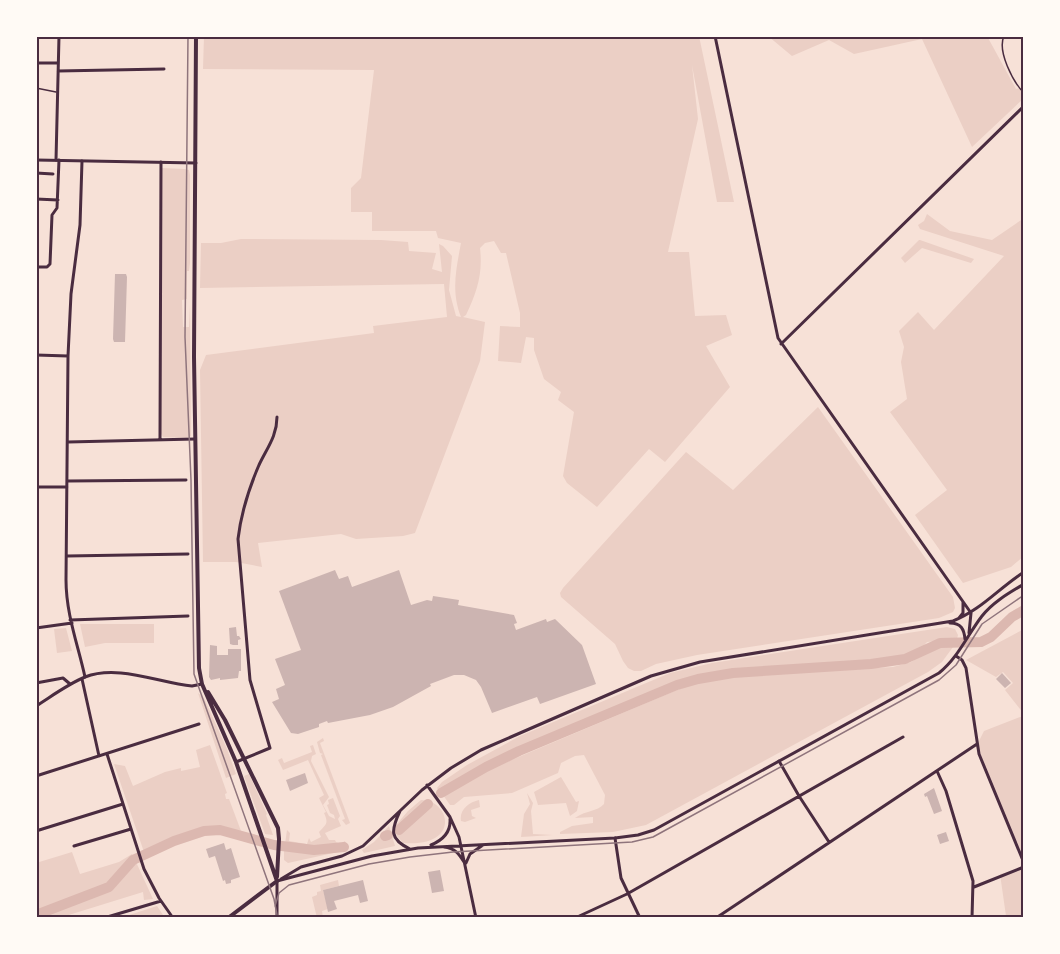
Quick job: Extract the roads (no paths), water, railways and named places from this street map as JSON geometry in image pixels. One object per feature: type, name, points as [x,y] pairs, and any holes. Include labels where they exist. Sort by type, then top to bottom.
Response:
[{"type":"main road","points":[[196,36],[194,357],[199,668],[202,684],[236,762],[277,881]]},
{"type":"main road","points":[[202,684],[225,720],[278,828],[277,881]]},
{"type":"main road","points":[[228,918],[277,881]]},
{"type":"street","points":[[36,267],[47,267],[50,264],[52,215],[57,208],[58,200],[59,36]]},
{"type":"street","points":[[715,36],[775,330],[781,344],[971,613],[984,614]]},
{"type":"street","points":[[36,63],[58,63]]},
{"type":"street","points":[[58,71],[164,69]]},
{"type":"street","points":[[781,344],[1024,106]]},
{"type":"street","points":[[36,160],[196,163]]},
{"type":"street","points":[[82,161],[80,234],[71,294],[68,356],[66,589],[99,756]]},
{"type":"street","points":[[160,439],[161,162]]},
{"type":"street","points":[[36,173],[52,174]]},
{"type":"street","points":[[36,199],[58,200]]},
{"type":"street","points":[[36,355],[68,356]]},
{"type":"street","points":[[236,762],[270,748],[250,680],[238,539],[240,522],[258,467],[276,433],[277,417]]},
{"type":"street","points":[[68,442],[195,439]]},
{"type":"street","points":[[68,481],[186,480]]},
{"type":"street","points":[[36,487],[67,487]]},
{"type":"street","points":[[67,556],[188,554]]},
{"type":"street","points":[[277,881],[301,867],[357,850],[375,837],[400,809],[457,764],[495,743],[625,686],[668,670],[717,658],[948,623],[971,613],[1024,572]]},
{"type":"street","points":[[277,881],[363,858],[428,847],[615,838],[654,830],[934,677],[946,668],[984,614],[1024,584]]},
{"type":"street","points":[[958,619],[963,613],[962,600]]},
{"type":"street","points":[[968,635],[971,613]]},
{"type":"street","points":[[36,628],[71,621],[188,616]]},
{"type":"street","points":[[948,623],[959,625],[963,629],[965,639]]},
{"type":"street","points":[[957,654],[966,668],[979,754],[1024,865],[974,886]]},
{"type":"street","points":[[36,706],[83,678],[99,674],[117,674],[188,686],[202,684]]},
{"type":"street","points":[[36,683],[63,678],[70,686]]},
{"type":"street","points":[[36,776],[199,724]]},
{"type":"street","points":[[575,918],[627,894],[903,738]]},
{"type":"street","points":[[716,918],[977,744]]},
{"type":"street","points":[[107,754],[141,861],[172,918]]},
{"type":"street","points":[[779,761],[829,842]]},
{"type":"street","points":[[937,771],[944,786],[974,886],[972,918]]},
{"type":"street","points":[[427,786],[450,817],[462,845],[476,918]]},
{"type":"street","points":[[36,831],[123,804]]},
{"type":"street","points":[[400,809],[394,825],[394,836],[399,843],[410,850]]},
{"type":"street","points":[[428,847],[439,842],[446,834],[450,817]]},
{"type":"street","points":[[74,846],[131,829]]},
{"type":"street","points":[[615,838],[621,878],[640,918]]},
{"type":"street","points":[[465,864],[470,854],[485,844]]},
{"type":"street","points":[[428,847],[453,849],[465,864]]},
{"type":"street","points":[[277,881],[278,918]]},
{"type":"street","points":[[104,918],[161,901]]},
{"type":"lane","points":[[1004,36],[1001,49],[1016,84],[1024,93]]},
{"type":"lane","points":[[36,87],[57,93]]},
{"type":"waterway","points":[[441,793],[519,751],[677,685],[733,673],[871,664],[905,659],[940,643],[981,642],[991,637],[1012,617],[1024,610]]},
{"type":"waterway","points":[[399,830],[428,804]]},
{"type":"waterway","points":[[36,915],[109,887],[133,860],[174,841],[204,831],[220,830],[274,845],[314,850],[344,847]]},
{"type":"tram line","points":[[188,36],[185,337],[191,480],[194,674],[274,899],[277,915]]},
{"type":"tram line","points":[[275,906],[279,893],[289,885],[369,864],[453,852],[632,842],[653,837],[939,680],[956,665],[982,624],[1024,595]]}]
